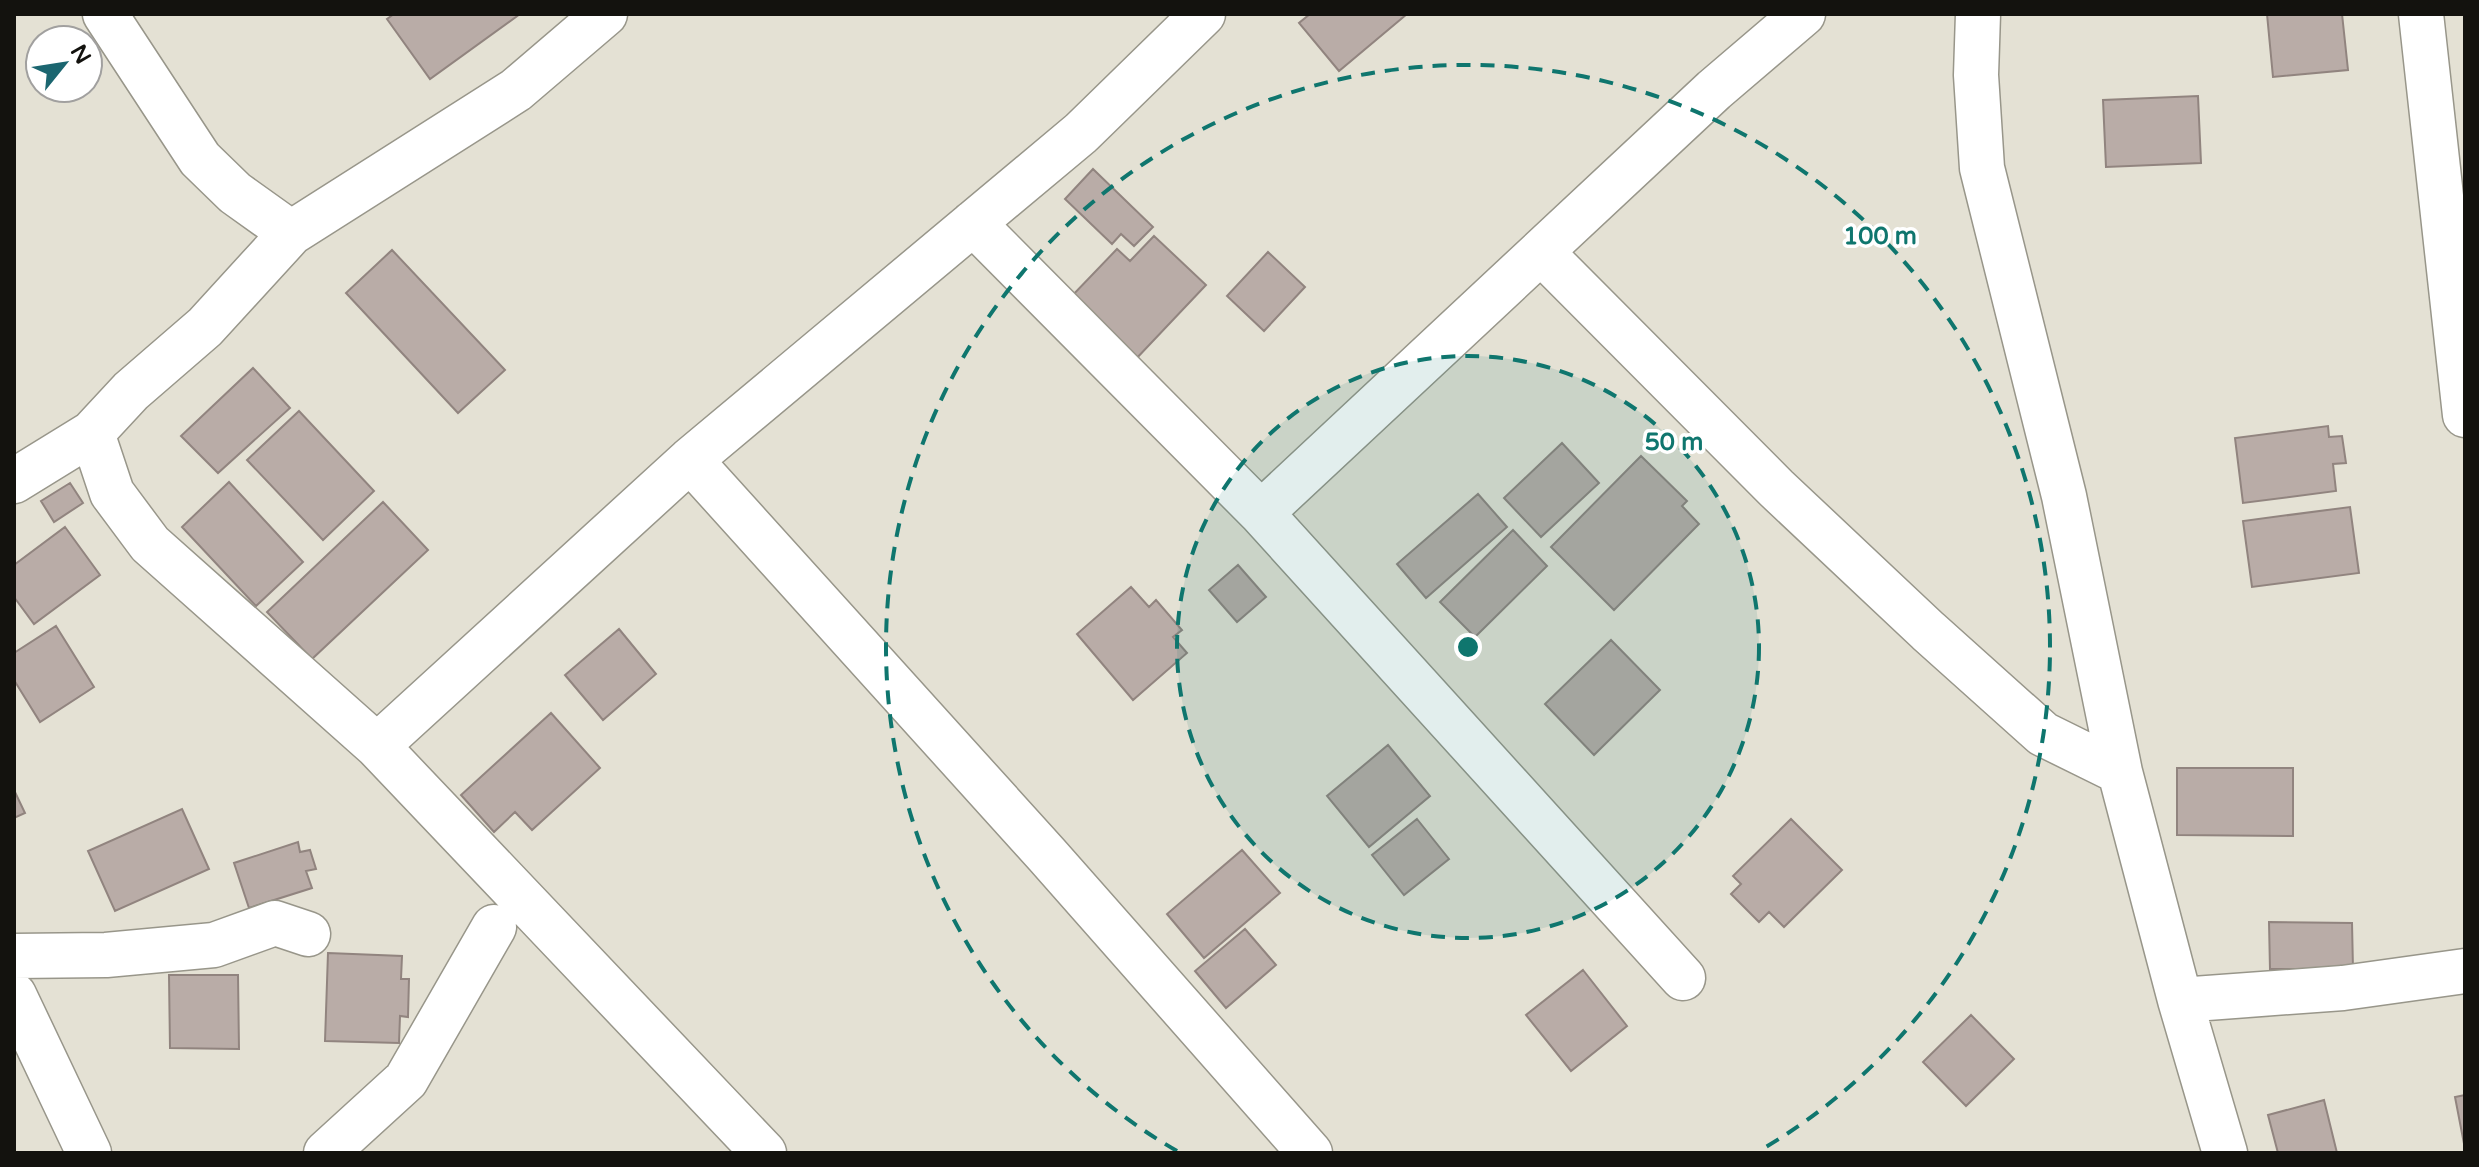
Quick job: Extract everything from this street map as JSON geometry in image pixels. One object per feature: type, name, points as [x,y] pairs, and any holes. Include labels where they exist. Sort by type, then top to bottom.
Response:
[{"type":"street","points":[[105,14],[200,159],[235,193],[291,233]]},
{"type":"street","points":[[14,481],[92,433],[131,391],[205,327],[291,233],[516,90],[605,14]]},
{"type":"street","points":[[377,746],[690,460],[1081,133],[1203,14]]},
{"type":"street","points":[[1261,513],[1714,90],[1803,14]]},
{"type":"street","points":[[1978,14],[1976,75],[1982,168],[2064,496],[2120,772],[2180,1000],[2225,1153]]},
{"type":"street","points":[[2421,14],[2465,415]]},
{"type":"street","points":[[973,223],[1261,513],[1683,978]]},
{"type":"street","points":[[1542,253],[1776,488],[2008,703],[2043,734],[2120,772]]},
{"type":"street","points":[[92,433],[112,493],[150,544],[377,746],[764,1153]]},
{"type":"street","points":[[690,460],[1047,855],[1310,1153]]},
{"type":"street","points":[[14,956],[106,955],[214,945],[275,923],[308,934]]},
{"type":"street","points":[[326,1153],[406,1080],[494,927]]},
{"type":"street","points":[[2180,1000],[2343,988],[2465,971]]},
{"type":"street","points":[[14,995],[89,1153]]},
{"type":"building","points":[[394,14],[520,14],[430,79],[387,19]]},
{"type":"building","points":[[1310,14],[1407,14],[1339,71],[1299,23]]},
{"type":"building","points":[[2267,14],[2342,14],[2348,70],[2273,77]]},
{"type":"building","points":[[2198,96],[2201,163],[2106,167],[2103,100]]},
{"type":"building","points":[[1093,169],[1153,227],[1134,246],[1121,234],[1112,244],[1065,199]]},
{"type":"building","points":[[1154,236],[1206,285],[1134,361],[1069,299],[1117,249],[1130,261]]},
{"type":"building","points":[[392,250],[505,370],[458,413],[346,293]]},
{"type":"building","points":[[1268,252],[1305,287],[1264,331],[1227,296]]},
{"type":"building","points":[[253,368],[290,408],[218,473],[181,436]]},
{"type":"building","points":[[299,411],[374,491],[323,540],[247,460]]},
{"type":"building","points":[[2328,426],[2329,437],[2342,436],[2346,463],[2333,464],[2336,491],[2243,503],[2235,438]]},
{"type":"building","points":[[1562,443],[1599,483],[1541,537],[1504,498]]},
{"type":"building","points":[[1641,456],[1687,501],[1682,506],[1699,524],[1614,610],[1551,547]]},
{"type":"building","points":[[229,482],[303,562],[256,606],[182,527]]},
{"type":"building","points":[[70,483],[83,503],[54,522],[41,501]]},
{"type":"building","points":[[1478,494],[1507,527],[1426,598],[1397,564]]},
{"type":"building","points":[[383,502],[428,550],[312,659],[267,612]]},
{"type":"building","points":[[2350,507],[2359,573],[2252,587],[2243,521]]},
{"type":"building","points":[[65,527],[100,575],[34,624],[14,597],[14,565]]},
{"type":"building","points":[[1513,530],[1547,566],[1475,637],[1440,602]]},
{"type":"building","points":[[1238,565],[1266,597],[1237,622],[1209,590]]},
{"type":"building","points":[[1131,587],[1149,607],[1156,600],[1182,630],[1173,637],[1187,653],[1133,700],[1077,634]]},
{"type":"building","points":[[56,626],[94,687],[40,722],[14,680],[14,653]]},
{"type":"building","points":[[619,629],[656,674],[603,720],[565,675]]},
{"type":"building","points":[[1611,640],[1660,690],[1594,755],[1545,704]]},
{"type":"building","points":[[551,713],[600,768],[532,830],[515,812],[494,832],[461,795]]},
{"type":"building","points":[[1388,745],[1430,796],[1369,847],[1327,796]]},
{"type":"building","points":[[2177,768],[2293,768],[2293,836],[2177,835]]},
{"type":"building","points":[[14,790],[25,813],[14,818]]},
{"type":"building","points":[[182,809],[209,869],[115,911],[88,851]]},
{"type":"building","points":[[1417,819],[1449,859],[1404,895],[1372,855]]},
{"type":"building","points":[[1791,819],[1842,870],[1784,927],[1769,912],[1759,922],[1731,894],[1741,884],[1733,876]]},
{"type":"building","points":[[298,842],[300,852],[310,850],[316,869],[306,871],[312,888],[249,908],[234,863]]},
{"type":"building","points":[[1242,850],[1280,893],[1204,958],[1167,914]]},
{"type":"building","points":[[2269,922],[2352,923],[2353,969],[2270,969]]},
{"type":"building","points":[[1245,929],[1276,965],[1226,1008],[1195,971]]},
{"type":"building","points":[[328,953],[402,956],[401,979],[409,979],[408,1017],[400,1016],[399,1043],[325,1041]]},
{"type":"building","points":[[1583,970],[1627,1026],[1571,1071],[1526,1015]]},
{"type":"building","points":[[169,975],[238,975],[239,1049],[170,1048]]},
{"type":"building","points":[[1971,1015],[2014,1059],[1966,1106],[1923,1062]]},
{"type":"building","points":[[2465,1095],[2465,1149],[2455,1097]]},
{"type":"building","points":[[2324,1100],[2337,1153],[2278,1153],[2268,1115]]}]
